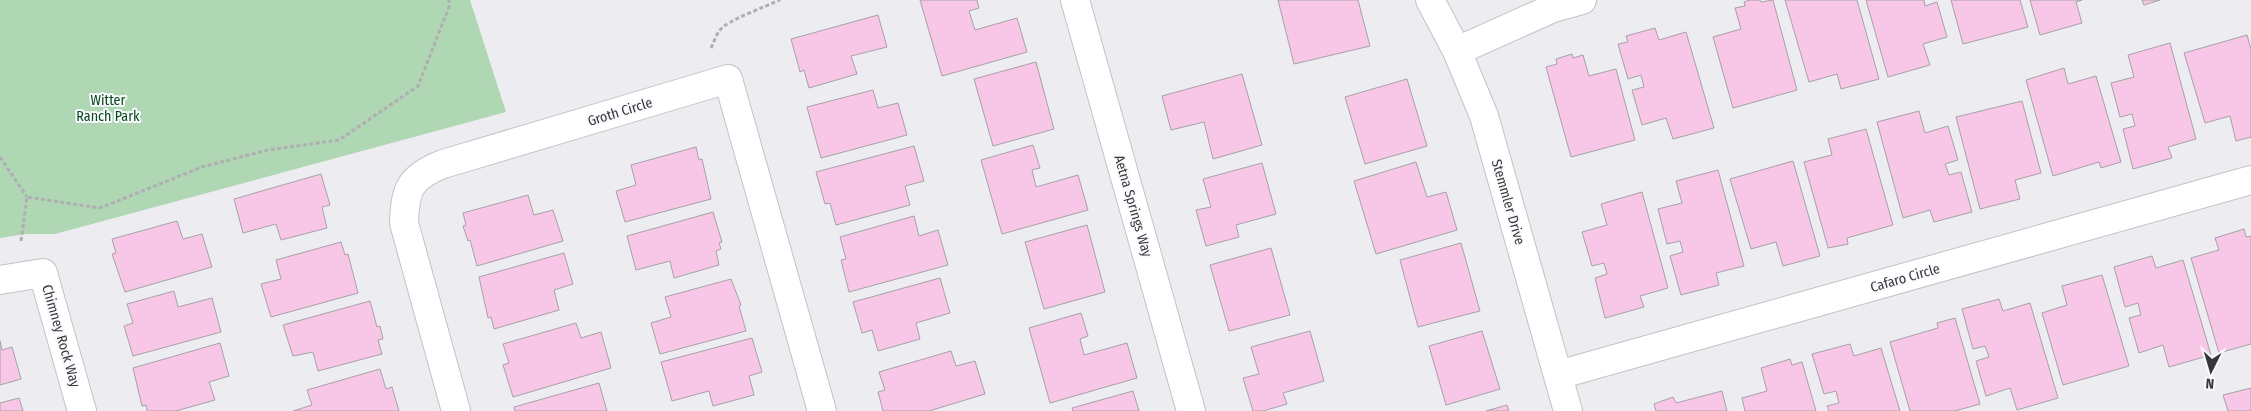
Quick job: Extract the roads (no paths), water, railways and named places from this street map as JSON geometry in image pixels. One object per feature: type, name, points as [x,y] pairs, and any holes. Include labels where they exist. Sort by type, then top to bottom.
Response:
[{"type":"street","name":"Aetna Springs Way","points":[[1075,0],[1191,411]]},
{"type":"street","name":"Stemmler Drive","points":[[1430,0],[1457,51],[1484,116],[1568,411]]},
{"type":"street","points":[[1457,51],[1553,8],[1582,0]]},
{"type":"street","name":"Groth Circle","points":[[456,411],[404,223],[406,196],[410,186],[428,170],[443,164],[728,79],[822,411]]},
{"type":"street","name":"Cafaro Circle","points":[[1558,375],[2251,180]]},
{"type":"street","name":"Chimney Rock Way","points":[[0,280],[43,274],[82,411]]},
{"type":"park label","name":"Witter Ranch Park","points":[[108,108]]}]
